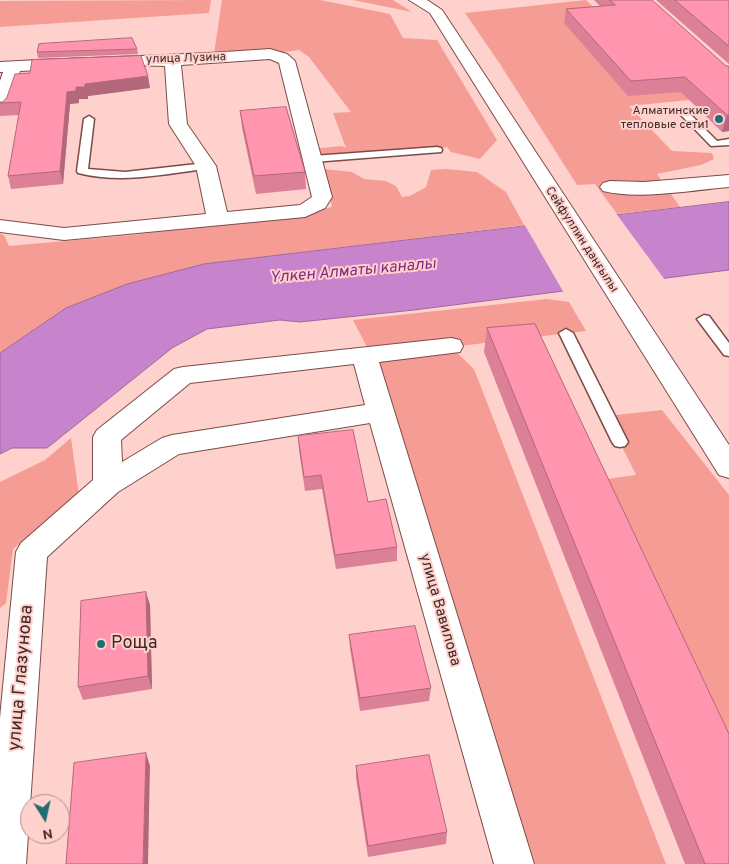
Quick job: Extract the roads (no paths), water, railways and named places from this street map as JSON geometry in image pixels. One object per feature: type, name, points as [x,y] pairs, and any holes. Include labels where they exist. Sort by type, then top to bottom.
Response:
[{"type":"street","name":"Сейфуллин даңғылы","points":[[416,0],[438,5],[548,188],[729,468]]},
{"type":"street","name":"улица Лузина","points":[[6,66],[131,60],[173,61],[270,54],[281,57],[287,61],[313,159]]},
{"type":"street","points":[[173,61],[178,124],[206,166],[218,220]]},
{"type":"street","points":[[0,108],[6,66]]},
{"type":"street","points":[[0,226],[64,234],[305,211],[318,204],[322,197],[313,159]]},
{"type":"street","points":[[610,188],[644,188],[729,181]]},
{"type":"street","points":[[108,484],[107,437],[183,375],[451,346]]},
{"type":"street","name":"улица Вавилова","points":[[364,355],[514,864]]},
{"type":"street","points":[[108,484],[172,445],[381,412]]},
{"type":"street","name":"улица Глазунова","points":[[6,864],[32,552],[108,484]]},
{"type":"lane","points":[[684,113],[715,144],[729,142]]},
{"type":"lane","points":[[89,119],[82,171],[94,175],[110,176],[206,166]]},
{"type":"lane","points":[[313,159],[437,150]]},
{"type":"lane","points":[[704,318],[729,352]]},
{"type":"lane","points":[[566,334],[620,442]]},
{"type":"water","name":"Үлкен Алматы каналы","points":[[729,202],[729,270],[414,310],[300,322],[280,320],[207,329],[172,348],[47,448],[12,448],[0,454],[0,353],[66,308],[127,284],[204,264]]},
{"type":"place","name":"Алматинские тепловые сети1","points":[[719,119]]},
{"type":"place","name":"Роща","points":[[101,644]]}]
